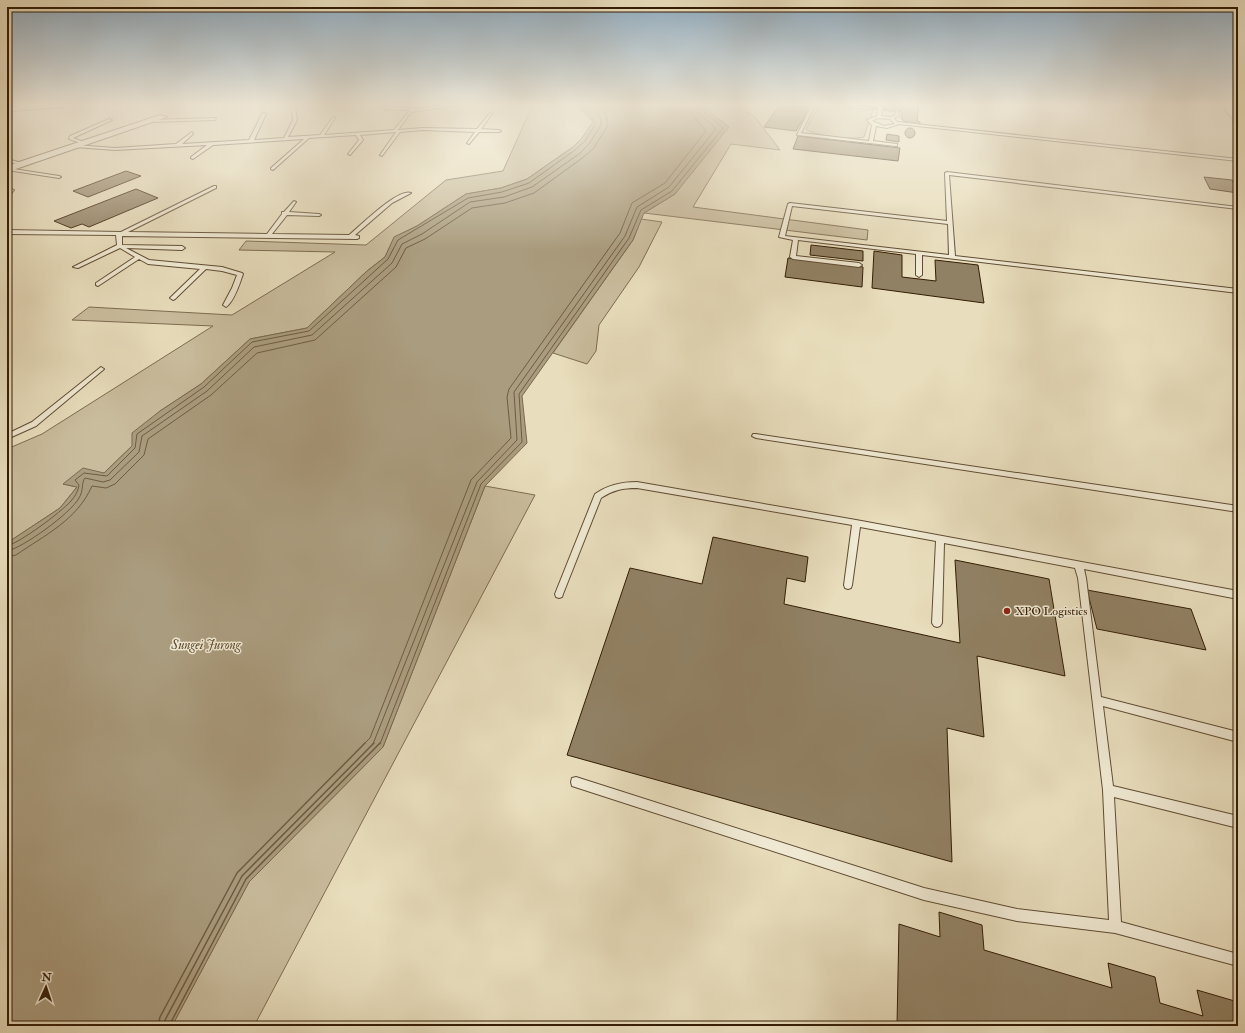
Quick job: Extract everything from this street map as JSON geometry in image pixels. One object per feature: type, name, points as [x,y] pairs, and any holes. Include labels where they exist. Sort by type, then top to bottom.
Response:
[{"type":"street","points":[[7,169],[57,152]]},
{"type":"lane","points":[[193,158],[200,152]]},
{"type":"lane","points":[[273,169],[291,152]]},
{"type":"lane","points":[[1166,152],[1238,160]]},
{"type":"lane","points":[[7,160],[20,164]]},
{"type":"lane","points":[[7,169],[59,177]]},
{"type":"lane","points":[[952,257],[947,173],[1238,208]]},
{"type":"lane","points":[[119,235],[214,187]]},
{"type":"lane","points":[[7,197],[12,190]]},
{"type":"lane","points":[[350,237],[390,202],[409,193]]},
{"type":"lane","points":[[268,236],[284,213],[294,202]]},
{"type":"lane","points":[[950,223],[790,204],[782,237],[1238,291]]},
{"type":"lane","points":[[284,213],[319,214]]},
{"type":"lane","points":[[7,232],[119,235],[357,237]]},
{"type":"lane","points":[[119,235],[120,246]]},
{"type":"lane","points":[[796,239],[793,257],[858,265]]},
{"type":"lane","points":[[120,246],[148,262],[235,271],[240,274],[235,288],[226,304]]},
{"type":"lane","points":[[76,267],[120,246],[182,248]]},
{"type":"lane","points":[[919,253],[919,275]]},
{"type":"lane","points":[[98,284],[138,257]]},
{"type":"lane","points":[[172,298],[204,268]]},
{"type":"lane","points":[[7,437],[34,424],[101,369]]},
{"type":"lane","points":[[756,436],[1238,510]]},
{"type":"lane","points":[[559,594],[598,496],[608,489],[618,485],[637,485],[856,523],[1238,595]]},
{"type":"lane","points":[[848,585],[856,523]]},
{"type":"lane","points":[[937,622],[940,540]]},
{"type":"lane","points":[[1079,566],[1082,578],[1108,790],[1115,927]]},
{"type":"lane","points":[[1097,700],[1238,737]]},
{"type":"lane","points":[[576,782],[924,894],[1017,915],[1115,927],[1238,960]]},
{"type":"lane","points":[[1108,790],[1238,822]]},
{"type":"shaded area","points":[[511,152],[566,152],[527,179],[501,188],[466,194],[417,226],[395,237],[385,257],[367,271],[307,328],[250,339],[201,384],[160,411],[132,446],[104,473],[63,484],[77,487],[60,508],[7,543],[7,449],[42,434],[213,326],[72,320],[89,307],[232,315],[335,252],[239,250],[246,241],[366,245],[446,180],[503,171]]},
{"type":"shaded area","points":[[703,152],[726,152],[693,207],[868,230],[867,240],[644,213],[675,194]]},
{"type":"shaded area","points":[[641,219],[662,222],[639,267],[599,325],[596,351],[587,364],[553,353],[633,240]]},
{"type":"shaded area","points":[[485,486],[535,495],[254,1026],[172,1026],[249,882],[383,747]]},
{"type":"water","name":"Sungei Jurong","points":[[566,152],[709,152],[675,194],[644,213],[633,240],[522,396],[527,443],[485,486],[383,747],[249,882],[172,1026],[7,1026],[7,543],[60,508],[77,487],[63,484],[83,468],[104,473],[132,446],[132,433],[160,411],[201,384],[250,339],[307,328],[367,271],[385,257],[394,237],[417,226],[466,194],[501,188],[527,179]]},
{"type":"building","points":[[821,152],[899,152],[898,161]]},
{"type":"building","points":[[126,171],[141,176],[88,197],[73,191]]},
{"type":"building","points":[[1204,177],[1232,180],[1238,193],[1210,189]]},
{"type":"building","points":[[136,189],[158,198],[89,227],[82,224],[71,228],[54,221]]},
{"type":"building","points":[[811,245],[863,251],[863,261],[810,255]]},
{"type":"building","points":[[874,251],[902,255],[902,277],[936,281],[935,260],[978,265],[984,303],[872,288]]},
{"type":"building","points":[[788,258],[863,267],[862,287],[785,277]]},
{"type":"building","points":[[713,537],[808,557],[805,582],[787,578],[784,604],[960,643],[955,560],[1049,579],[1065,676],[977,656],[984,737],[947,728],[952,862],[567,755],[630,568],[702,584]]},
{"type":"building","points":[[1087,590],[1191,609],[1206,650],[1097,629]]},
{"type":"building","points":[[939,912],[982,925],[984,950],[1112,988],[1108,963],[1155,977],[1160,1003],[1203,1016],[1197,990],[1238,1002],[1238,1026],[897,1026],[899,924],[940,937]]},
{"type":"place","name":"XPO Logistics","points":[[1007,611]]}]
